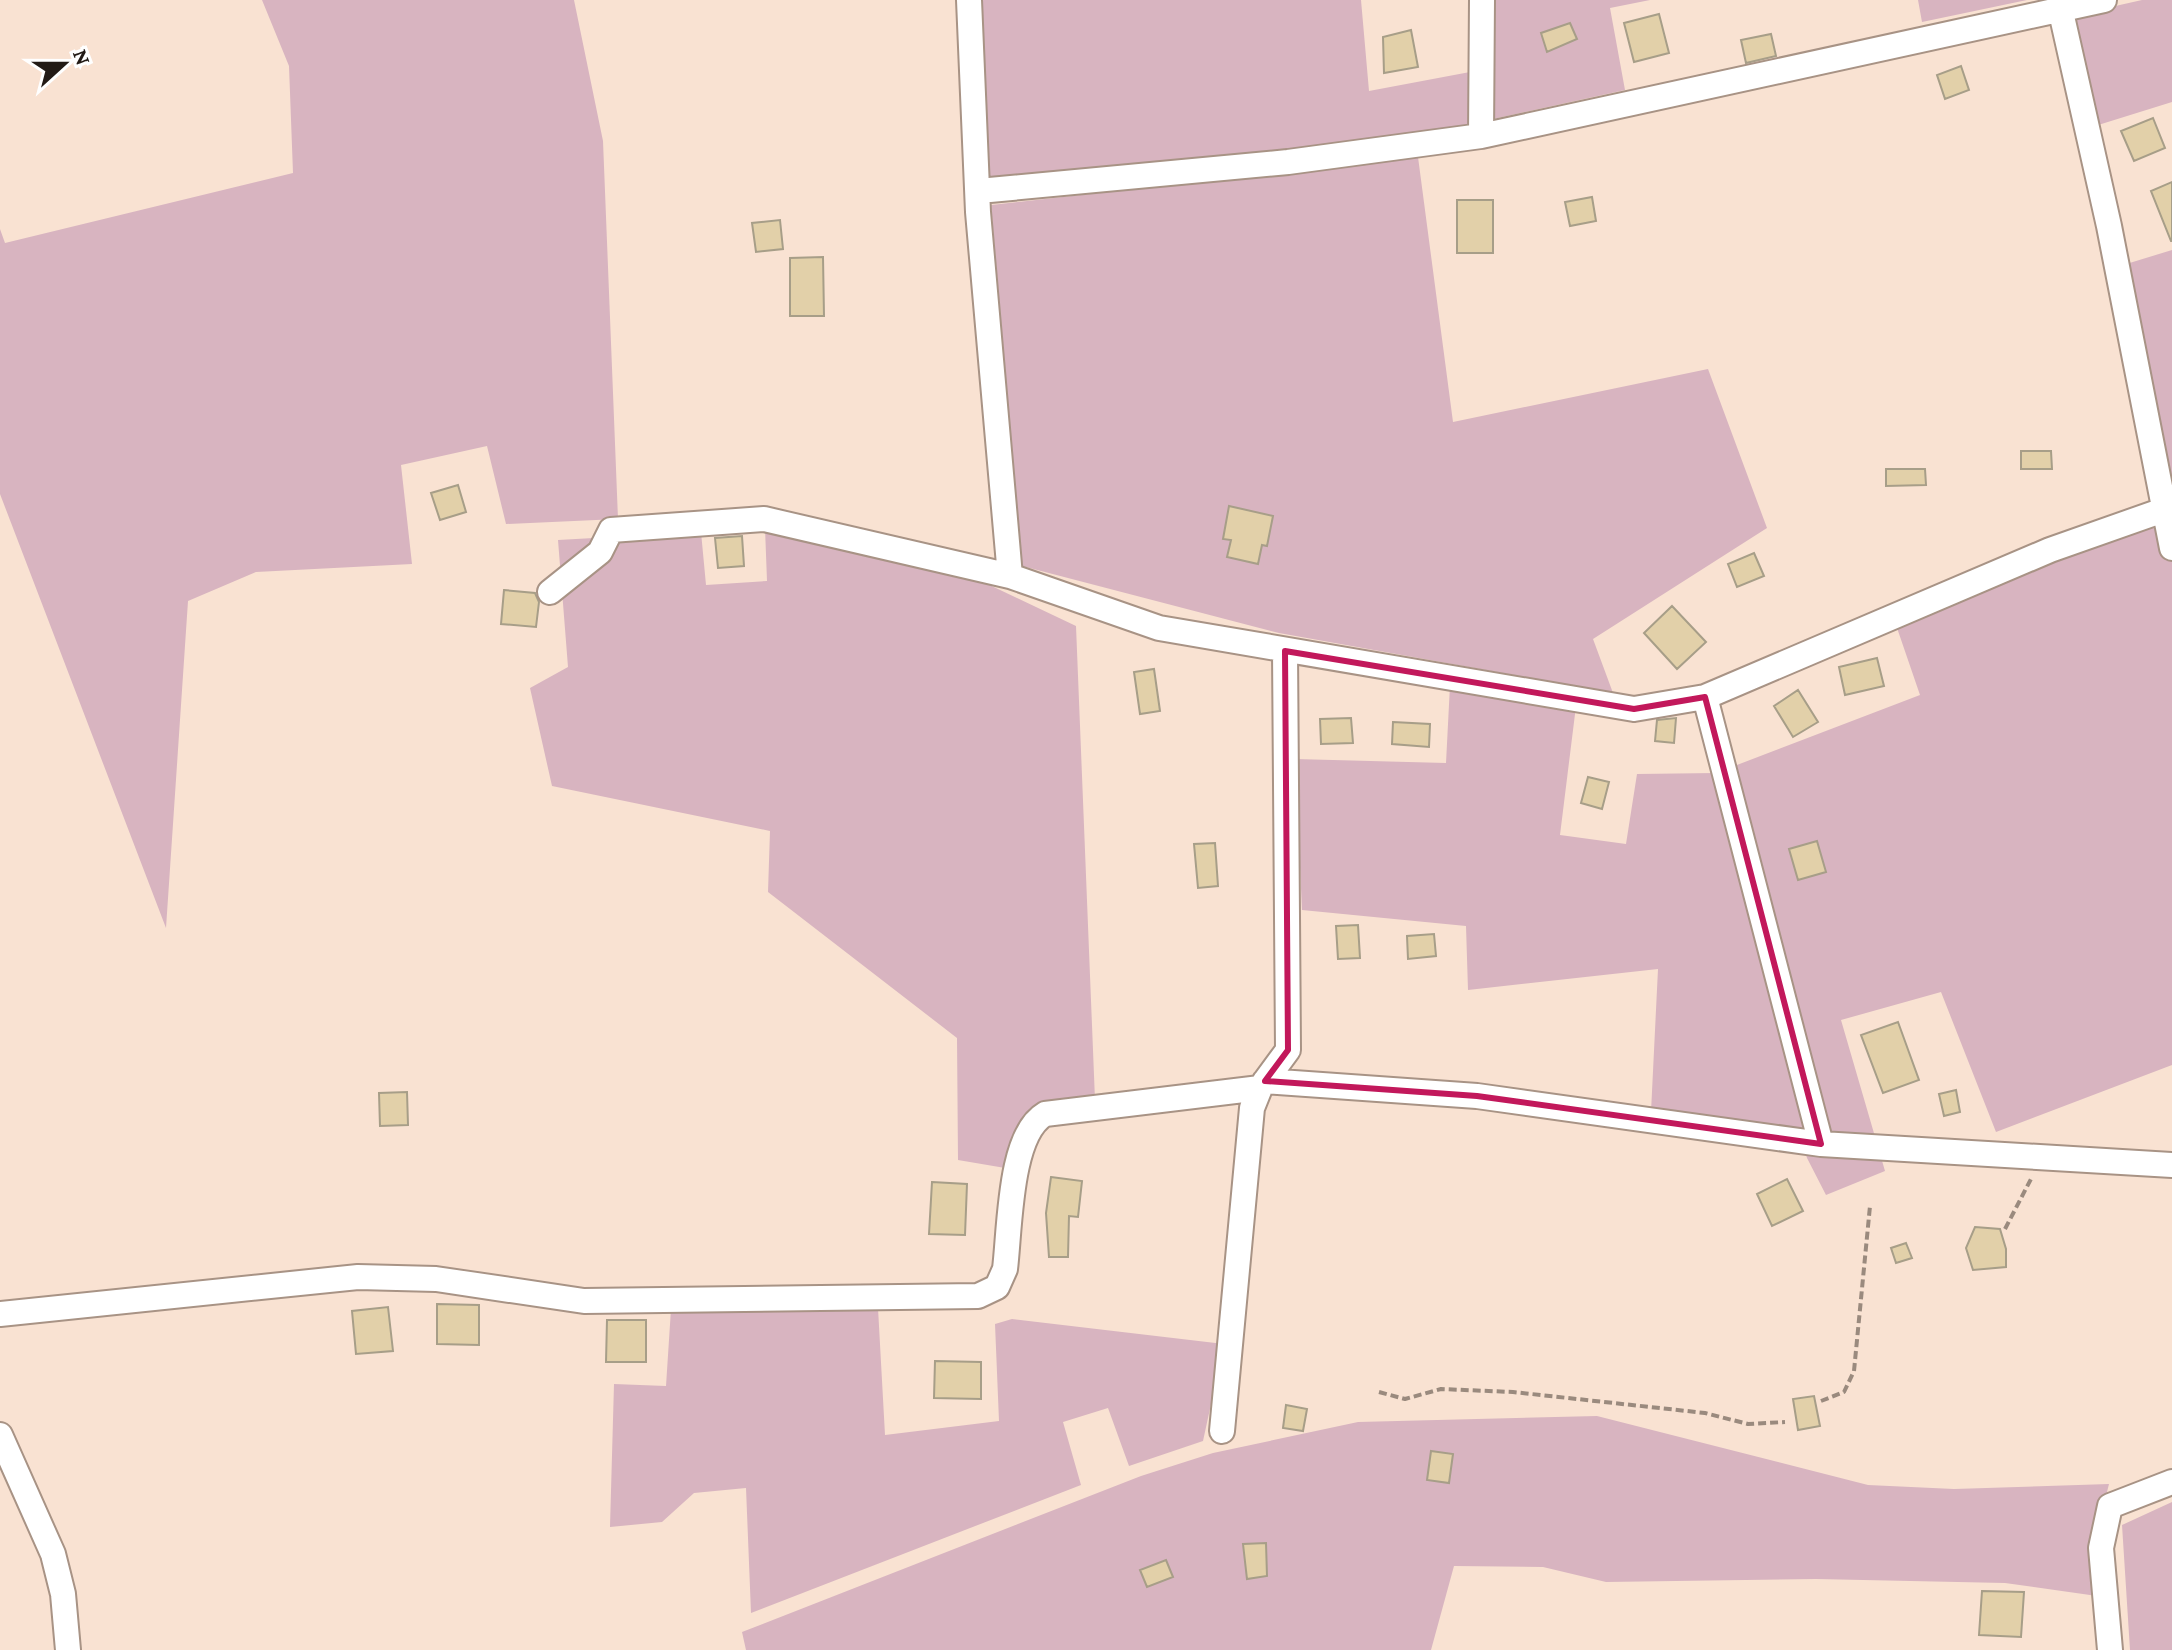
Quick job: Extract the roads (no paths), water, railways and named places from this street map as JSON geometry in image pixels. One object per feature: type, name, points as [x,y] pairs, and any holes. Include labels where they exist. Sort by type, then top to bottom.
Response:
[{"type":"street","points":[[969,0],[979,191],[1010,576]]},
{"type":"street","points":[[1481,136],[1482,0]]},
{"type":"street","points":[[979,191],[1288,162],[1481,136],[2061,12],[2104,0]]},
{"type":"street","points":[[2061,12],[2169,507],[2172,548]]},
{"type":"street","points":[[550,592],[600,552],[611,530],[764,519],[1010,576],[1159,628],[1634,709],[1705,697],[2050,550],[2169,507]]},
{"type":"street","points":[[1222,1431],[1252,1108],[1262,1085],[1288,1050],[1285,651]]},
{"type":"street","points":[[1705,697],[1821,1144]]},
{"type":"street","points":[[0,1314],[358,1277],[436,1279],[584,1301],[978,1296],[997,1287],[1005,1269],[1020,1145],[1032,1122],[1045,1114],[1262,1085],[1477,1096],[1821,1144],[2172,1165]]},
{"type":"street","points":[[0,1435],[53,1554],[63,1594],[68,1650]]},
{"type":"street","points":[[2110,1650],[2101,1548],[2110,1506],[2172,1482]]}]
